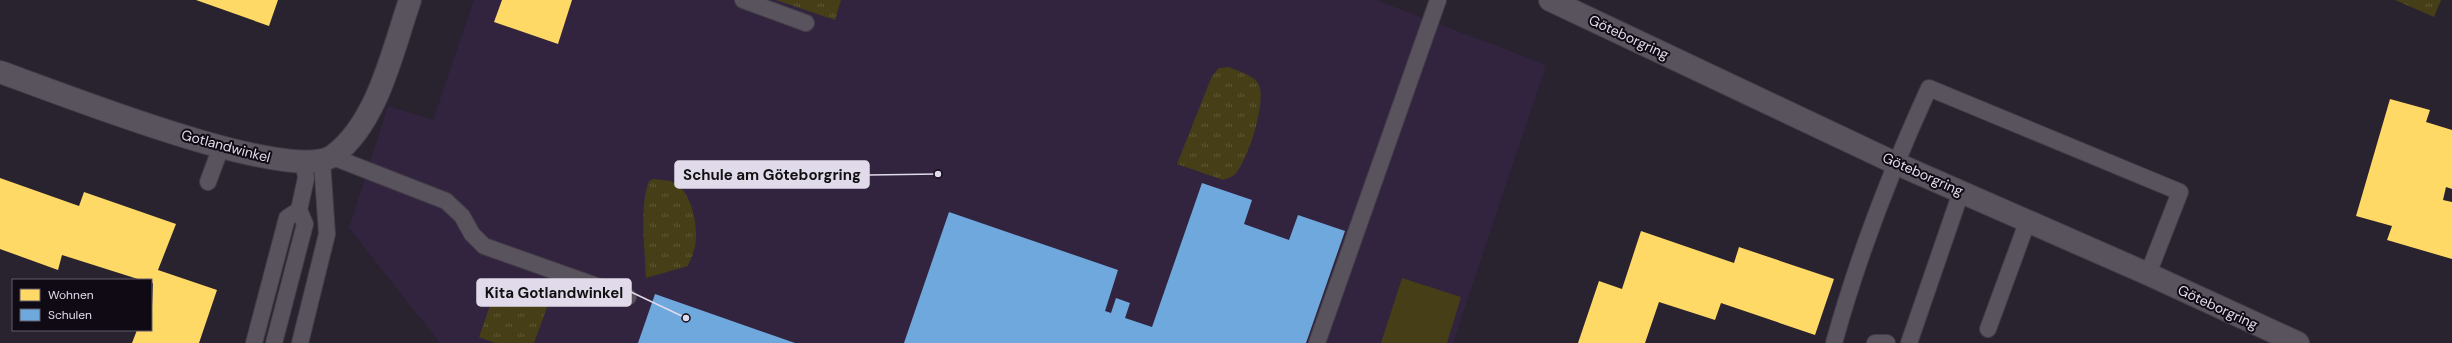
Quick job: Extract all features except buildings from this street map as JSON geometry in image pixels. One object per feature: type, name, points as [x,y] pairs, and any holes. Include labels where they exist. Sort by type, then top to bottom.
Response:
[{"type":"street","points":[[320,160],[354,136],[377,95],[410,0]]},
{"type":"street","name":"Göteborgring","points":[[1550,0],[1894,162],[2028,220],[2298,343]]},
{"type":"street","name":"Gotlandwinkel","points":[[0,72],[221,147],[255,156],[320,160]]},
{"type":"lane","points":[[743,0],[806,23]]},
{"type":"lane","points":[[1316,343],[1438,0]]},
{"type":"lane","points":[[1834,343],[1844,307],[1894,162],[1929,88],[2180,192],[2148,274]]},
{"type":"lane","points":[[208,182],[221,147]]},
{"type":"lane","points":[[274,343],[305,224],[300,210],[306,178],[320,160]]},
{"type":"lane","points":[[320,160],[446,201],[462,216],[472,234],[484,246],[628,297]]},
{"type":"lane","points":[[300,343],[327,234],[320,160]]},
{"type":"lane","points":[[1909,343],[1961,192]]},
{"type":"lane","points":[[254,343],[287,218],[300,210]]},
{"type":"lane","points":[[1988,329],[2028,220]]},
{"type":"lane","points":[[1875,343],[1887,343]]},
{"type":"shaded area","points":[[474,0],[1376,0],[1546,65],[1453,343],[440,343],[349,228],[388,106],[433,120]]},
{"type":"green space","points":[[776,0],[841,0],[835,20]]},
{"type":"green space","points":[[2395,0],[2441,0],[2434,17]]},
{"type":"green space","points":[[1229,67],[1256,80],[1260,91],[1260,102],[1259,115],[1246,156],[1235,174],[1223,180],[1177,164],[1212,76],[1219,68]]},
{"type":"green space","points":[[654,179],[673,182],[685,193],[693,210],[696,238],[694,251],[688,266],[646,278],[643,229],[644,203],[649,181]]},
{"type":"green space","points":[[1402,278],[1461,297],[1447,343],[1381,343]]},
{"type":"green space","points":[[498,283],[549,302],[534,343],[495,343],[479,337]]},
{"type":"place","name":"Schule am Göteborgring","points":[[938,174]]},
{"type":"place","name":"Kita Gotlandwinkel","points":[[686,318]]}]
